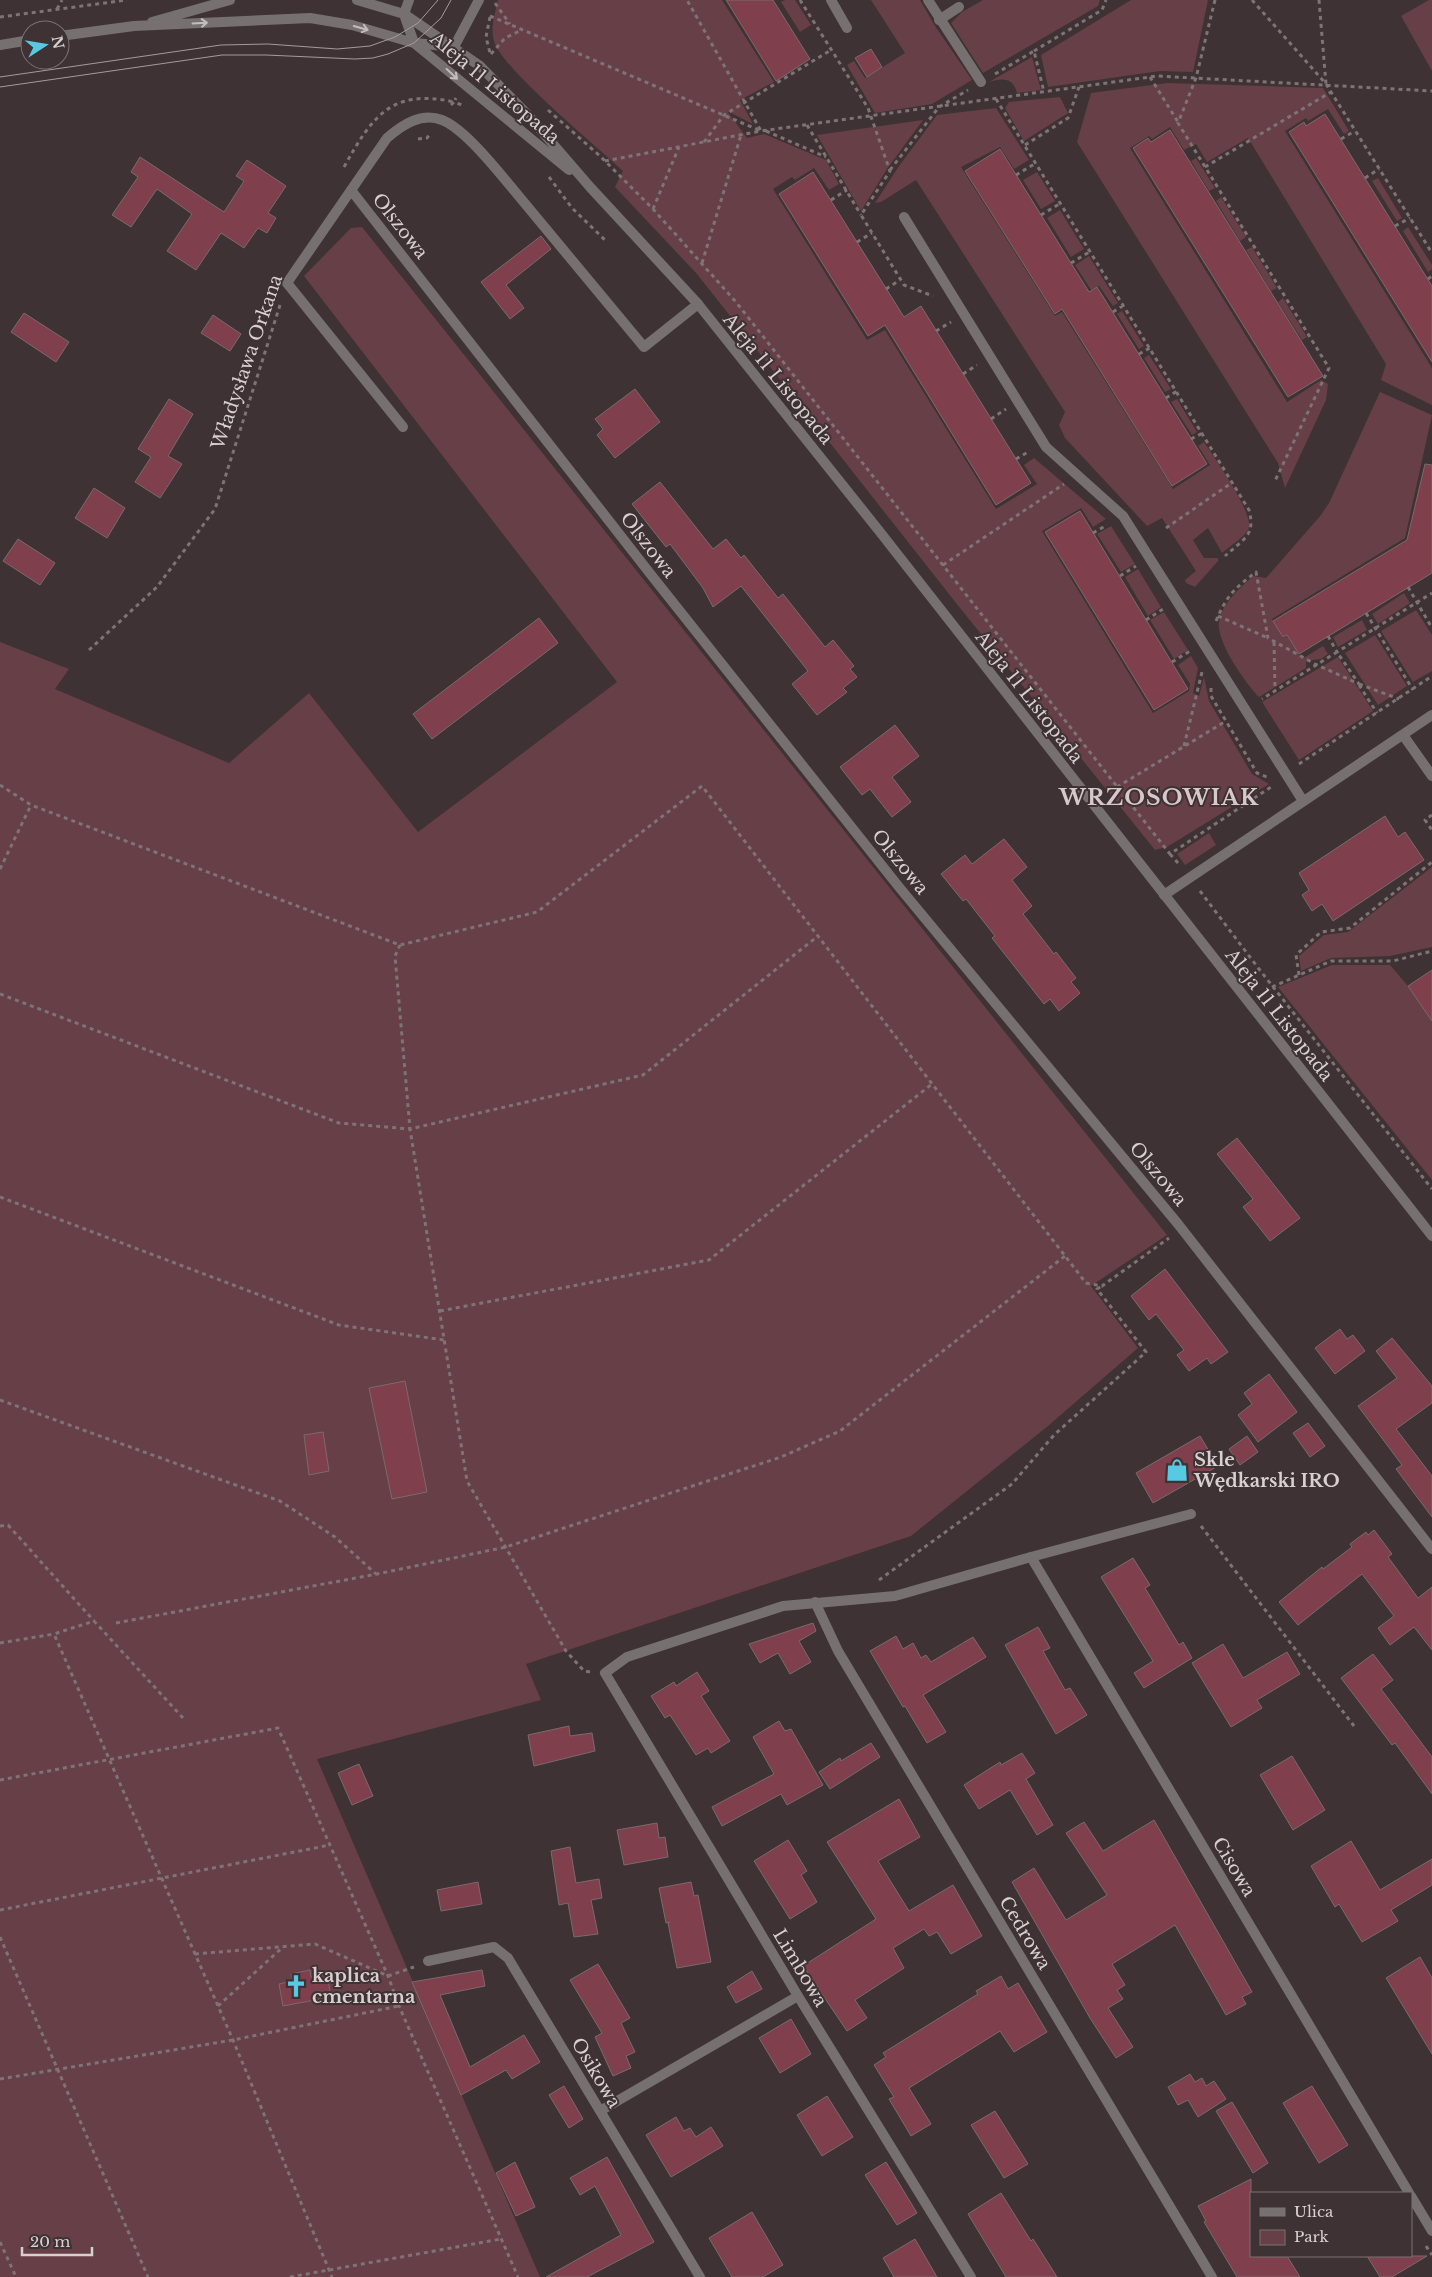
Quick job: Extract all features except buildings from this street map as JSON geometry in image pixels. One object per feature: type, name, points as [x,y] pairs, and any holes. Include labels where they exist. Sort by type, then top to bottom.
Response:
[{"type":"street","name":"Aleja 11 Listopada","points":[[134,26],[230,0]]},
{"type":"street","name":"Aleja 11 Listopada","points":[[357,0],[404,14],[480,66],[507,93],[590,187],[698,304],[886,540],[1432,1236]]},
{"type":"street","points":[[409,0],[404,14],[414,43],[454,47],[479,0]]},
{"type":"street","points":[[830,0],[846,28]]},
{"type":"street","points":[[928,0],[939,20],[981,82]]},
{"type":"street","points":[[939,20],[959,7]]},
{"type":"street","name":"Aleja 11 Listopada","points":[[70,35],[134,26],[310,18],[352,25],[414,43],[590,187]]},
{"type":"street","points":[[0,44],[20,41]]},
{"type":"street","name":"Władysława Orkana","points":[[287,283],[387,138],[402,124],[429,118],[440,119]]},
{"type":"street","points":[[440,119],[452,125],[488,160],[644,347],[698,304]]},
{"type":"street","name":"Olszowa","points":[[351,190],[658,584],[899,887],[1182,1229],[1432,1549]]},
{"type":"street","points":[[904,217],[1046,447],[1123,516],[1303,801]]},
{"type":"street","points":[[287,283],[402,427]]},
{"type":"street","points":[[1164,895],[1432,715]]},
{"type":"street","points":[[1403,735],[1432,776]]},
{"type":"street","points":[[605,1673],[636,1654],[783,1606],[895,1596],[1191,1514]]},
{"type":"street","name":"Cisowa","points":[[1031,1557],[1408,2192]]},
{"type":"street","name":"Cedrowa","points":[[815,1602],[838,1651],[1212,2277]]},
{"type":"street","name":"Limbowa","points":[[605,1673],[798,1996],[971,2277]]},
{"type":"street","name":"Osikowa","points":[[428,1961],[494,1947],[508,1958],[700,2277]]},
{"type":"street","points":[[600,2111],[798,1996]]},
{"type":"street","name":"Cisowa","points":[[1412,2198],[1432,2232]]},
{"type":"path","points":[[57,9],[62,0]]},
{"type":"path","points":[[0,17],[127,0]]},
{"type":"path","points":[[493,0],[486,37],[491,55],[497,61]]},
{"type":"path","points":[[493,0],[510,24]]},
{"type":"path","points":[[687,0],[763,130]]},
{"type":"path","points":[[800,0],[868,108],[890,171]]},
{"type":"path","points":[[861,215],[890,171],[939,107],[1102,10],[1106,0]]},
{"type":"path","points":[[1178,123],[1196,78],[1215,0]]},
{"type":"path","points":[[1252,0],[1326,84],[1432,253]]},
{"type":"path","points":[[1319,0],[1326,84]]},
{"type":"path","points":[[490,16],[827,157]]},
{"type":"path","points":[[491,55],[505,38],[522,30]]},
{"type":"path","points":[[704,142],[724,115],[831,50]]},
{"type":"path","points":[[1034,51],[1044,92]]},
{"type":"path","points":[[1150,77],[1329,368],[1274,483]]},
{"type":"path","points":[[605,161],[763,130],[1150,77],[1326,84],[1432,91]]},
{"type":"path","points":[[1025,145],[1068,118],[1079,87]]},
{"type":"path","points":[[1205,167],[1331,92]]},
{"type":"path","points":[[996,99],[1203,432],[1249,510],[1252,522],[1251,531],[1225,556]]},
{"type":"path","points":[[412,140],[427,138],[454,102],[466,108]]},
{"type":"path","points":[[544,106],[605,161],[653,209],[736,302],[1117,787],[1170,854],[1190,876],[1272,987],[1432,1189]]},
{"type":"path","points":[[807,125],[904,286],[942,299]]},
{"type":"path","points":[[1341,139],[1355,131]]},
{"type":"path","points":[[702,264],[741,134]]},
{"type":"path","points":[[653,209],[679,146]]},
{"type":"path","points":[[1016,175],[1036,163]]},
{"type":"path","points":[[1365,178],[1379,169]]},
{"type":"path","points":[[546,174],[572,208],[605,240]]},
{"type":"path","points":[[831,200],[847,190]]},
{"type":"path","points":[[1041,215],[1061,203]]},
{"type":"path","points":[[1395,226],[1410,218]]},
{"type":"path","points":[[858,242],[872,233]]},
{"type":"path","points":[[1071,263],[1091,252]]},
{"type":"path","points":[[1428,279],[1432,276]]},
{"type":"path","points":[[886,289],[900,280]]},
{"type":"path","name":"Władysława Orkana","points":[[89,650],[157,587],[215,509],[287,283]]},
{"type":"path","points":[[1113,312],[1124,305]]},
{"type":"path","points":[[936,330],[954,320],[950,313]]},
{"type":"path","points":[[1139,354],[1150,348]]},
{"type":"path","points":[[963,374],[979,363],[984,371]]},
{"type":"path","points":[[1166,398],[1177,391]]},
{"type":"path","points":[[1002,402],[1011,418]]},
{"type":"path","points":[[991,419],[1006,409]]},
{"type":"path","points":[[1191,439],[1203,432]]},
{"type":"path","points":[[1016,460],[1032,453],[1026,442]]},
{"type":"path","points":[[943,565],[1066,482],[1060,476]]},
{"type":"path","points":[[1166,528],[1233,482]]},
{"type":"path","points":[[1093,533],[1112,522]]},
{"type":"path","points":[[1120,576],[1139,564],[1135,557]]},
{"type":"path","points":[[1216,621],[1222,605],[1235,588],[1256,572],[1268,638]]},
{"type":"path","points":[[1408,587],[1432,628]]},
{"type":"path","points":[[1262,698],[1432,593]]},
{"type":"path","points":[[1146,620],[1166,608],[1162,600]]},
{"type":"path","points":[[1366,613],[1413,690]]},
{"type":"path","points":[[1218,616],[1268,638],[1315,664],[1358,684],[1399,699]]},
{"type":"path","points":[[1328,636],[1377,713]]},
{"type":"path","points":[[1274,642],[1275,690]]},
{"type":"path","points":[[1172,662],[1193,650],[1196,656]]},
{"type":"path","points":[[1184,746],[1204,667],[1208,674]]},
{"type":"path","points":[[1170,854],[1274,784],[1286,773],[1432,676]]},
{"type":"path","points":[[1211,680],[1211,696],[1257,773],[1272,779],[1274,784]]},
{"type":"path","points":[[1117,787],[1226,721]]},
{"type":"path","points":[[0,785],[31,805],[400,945],[537,912],[702,786],[1086,1283],[1102,1286]]},
{"type":"path","points":[[0,869],[31,805]]},
{"type":"path","points":[[1432,814],[1425,820],[1432,830]]},
{"type":"path","points":[[1299,975],[1296,955],[1322,932],[1350,928],[1432,862]]},
{"type":"path","points":[[0,994],[339,1123],[410,1129],[643,1075],[818,936]]},
{"type":"path","points":[[400,945],[395,956],[410,1129],[467,1481],[566,1651],[584,1671],[605,1673]]},
{"type":"path","points":[[1272,987],[1331,961],[1393,960],[1432,951]]},
{"type":"path","points":[[440,1311],[709,1260],[932,1084]]},
{"type":"path","points":[[0,1197],[339,1325],[444,1340]]},
{"type":"path","points":[[852,1599],[1012,1484],[1054,1435],[1146,1352],[1098,1289],[1182,1229]]},
{"type":"path","points":[[116,1623],[377,1574],[506,1547],[781,1457],[840,1431],[1065,1256]]},
{"type":"path","points":[[0,1400],[280,1501],[335,1537],[377,1574]]},
{"type":"path","points":[[1191,1514],[1354,1726]]},
{"type":"path","points":[[0,1526],[8,1525],[183,1718]]},
{"type":"path","points":[[0,1644],[54,1634],[94,1621]]},
{"type":"path","points":[[54,1634],[233,2040],[332,2277]]},
{"type":"path","points":[[0,1780],[278,1728],[518,2277]]},
{"type":"path","points":[[0,1910],[330,1845]]},
{"type":"path","points":[[0,1937],[148,2277]]},
{"type":"path","points":[[195,1954],[315,1944],[388,1976],[428,1961]]},
{"type":"path","points":[[218,2006],[283,1946]]},
{"type":"path","points":[[0,2079],[233,2040],[399,2006]]},
{"type":"path","points":[[290,2277],[501,2239]]},
{"type":"path","points":[[0,2242],[16,2277]]},
{"type":"green space","points":[[498,0],[722,0],[774,82],[740,100],[753,124],[727,111],[747,138],[764,134],[826,160],[839,184],[829,190],[814,168],[795,180],[792,177],[773,189],[867,340],[885,330],[996,509],[1037,484],[1024,465],[1034,458],[1106,519],[1093,527],[1081,508],[1042,531],[1153,713],[1189,691],[1190,684],[1178,665],[1191,656],[1198,668],[1193,693],[1199,696],[1204,677],[1209,701],[1252,774],[1269,784],[1167,847],[1155,850],[956,603],[697,274],[615,187],[623,171],[531,87],[500,53],[494,41],[493,31],[493,20]]},
{"type":"green space","points":[[795,0],[811,25],[800,32],[781,2]]},
{"type":"green space","points":[[871,0],[920,0],[935,26],[972,80],[932,104],[875,113],[847,65],[854,61],[865,78],[905,53]]},
{"type":"green space","points":[[983,0],[1100,0],[1098,6],[983,73],[951,23],[962,12]]},
{"type":"green space","points":[[1131,0],[1208,0],[1193,72],[1160,71],[1048,87],[1041,55]]},
{"type":"green space","points":[[1432,0],[1432,71],[1401,16]]},
{"type":"green space","points":[[1032,57],[1041,90],[1017,93],[1010,81],[998,80],[989,82]]},
{"type":"green space","points":[[1167,83],[1323,88],[1349,131],[1344,134],[1328,109],[1308,121],[1306,118],[1285,131],[1432,368],[1432,405],[1381,380],[1386,364],[1248,138],[1207,162],[1196,144],[1184,150],[1170,127],[1152,139],[1149,136],[1130,148],[1287,402],[1321,380],[1328,384],[1326,400],[1285,488],[1278,463],[1077,142],[1091,93]]},
{"type":"green space","points":[[1060,97],[1068,113],[1024,141],[1005,108],[1009,102]]},
{"type":"green space","points":[[996,108],[1029,160],[1014,169],[1000,147],[961,167],[1055,316],[1062,312],[1173,489],[1210,465],[1198,446],[1204,442],[1233,486],[1246,513],[1249,523],[1248,530],[1222,553],[1208,528],[1193,540],[1204,558],[1218,558],[1218,561],[1195,587],[1186,583],[1185,580],[1196,571],[1162,518],[1147,526],[1065,438],[1059,425],[1065,412],[916,180],[881,202],[875,203],[899,166],[937,115]]},
{"type":"green space","points":[[923,120],[887,169],[861,211],[817,135]]},
{"type":"green space","points":[[1196,158],[1215,188],[1209,191],[1191,161]]},
{"type":"green space","points":[[1037,172],[1055,201],[1041,209],[1023,180]]},
{"type":"green space","points":[[1378,178],[1402,218],[1397,221],[1372,181]]},
{"type":"green space","points":[[1221,197],[1246,237],[1240,241],[1216,201]]},
{"type":"green space","points":[[1060,210],[1084,249],[1071,257],[1047,218]]},
{"type":"green space","points":[[362,227],[1167,1235],[1091,1286],[1138,1348],[1048,1426],[911,1536],[526,1664],[541,1700],[317,1759],[540,2277],[0,2277],[0,642],[69,669],[55,689],[229,763],[309,693],[418,832],[617,682],[304,276],[351,228]]},
{"type":"green space","points":[[1408,227],[1432,265],[1432,269],[1428,272],[1403,231]]},
{"type":"green space","points":[[1252,247],[1277,288],[1271,291],[1246,250]]},
{"type":"green space","points":[[1089,256],[1118,303],[1113,306],[1099,286],[1091,290],[1075,265]]},
{"type":"green space","points":[[1283,298],[1307,337],[1302,340],[1278,302]]},
{"type":"green space","points":[[1122,311],[1144,346],[1139,349],[1117,314]]},
{"type":"green space","points":[[1149,355],[1171,389],[1165,392],[1144,358]]},
{"type":"green space","points":[[1380,392],[1432,415],[1405,538],[1272,619],[1283,638],[1287,636],[1302,659],[1323,646],[1328,654],[1321,659],[1306,661],[1306,668],[1259,697],[1240,673],[1227,651],[1219,630],[1221,615],[1232,596],[1253,576],[1266,578],[1321,515],[1329,503]]},
{"type":"green space","points":[[1177,399],[1197,432],[1192,435],[1171,402]]},
{"type":"green space","points":[[1111,526],[1135,564],[1121,572],[1097,534]]},
{"type":"green space","points":[[1138,569],[1161,607],[1148,616],[1125,577]]},
{"type":"green space","points":[[1404,593],[1410,603],[1378,624],[1372,614]]},
{"type":"green space","points":[[1416,610],[1432,635],[1432,671],[1413,682],[1381,631]]},
{"type":"green space","points":[[1164,612],[1188,650],[1174,659],[1150,620]]},
{"type":"green space","points":[[1362,620],[1367,630],[1338,647],[1333,637]]},
{"type":"green space","points":[[1375,635],[1407,686],[1378,705],[1345,653]]},
{"type":"green space","points":[[1338,657],[1373,711],[1299,760],[1262,702]]},
{"type":"green space","points":[[1209,833],[1216,845],[1185,865],[1177,854]]},
{"type":"green space","points":[[1432,867],[1432,947],[1390,956],[1331,958],[1301,971],[1299,956],[1324,935],[1348,932]]},
{"type":"green space","points":[[1332,965],[1390,965],[1408,986],[1432,1021],[1432,1180],[1278,987]]},
{"type":"tram line","points":[[0,77],[221,45],[268,44],[337,49],[370,46],[395,37],[418,23],[438,0]]},
{"type":"tram line","points":[[0,87],[222,55],[373,58],[414,43],[441,18],[451,0]]},
{"type":"place","name":"Skle Wędkarski IRO","points":[[1177,1470]]},
{"type":"place","name":"kaplica cmentarna","points":[[296,1986]]},
{"type":"district","name":"WRZOSOWIAK","points":[[1159,797]]}]
